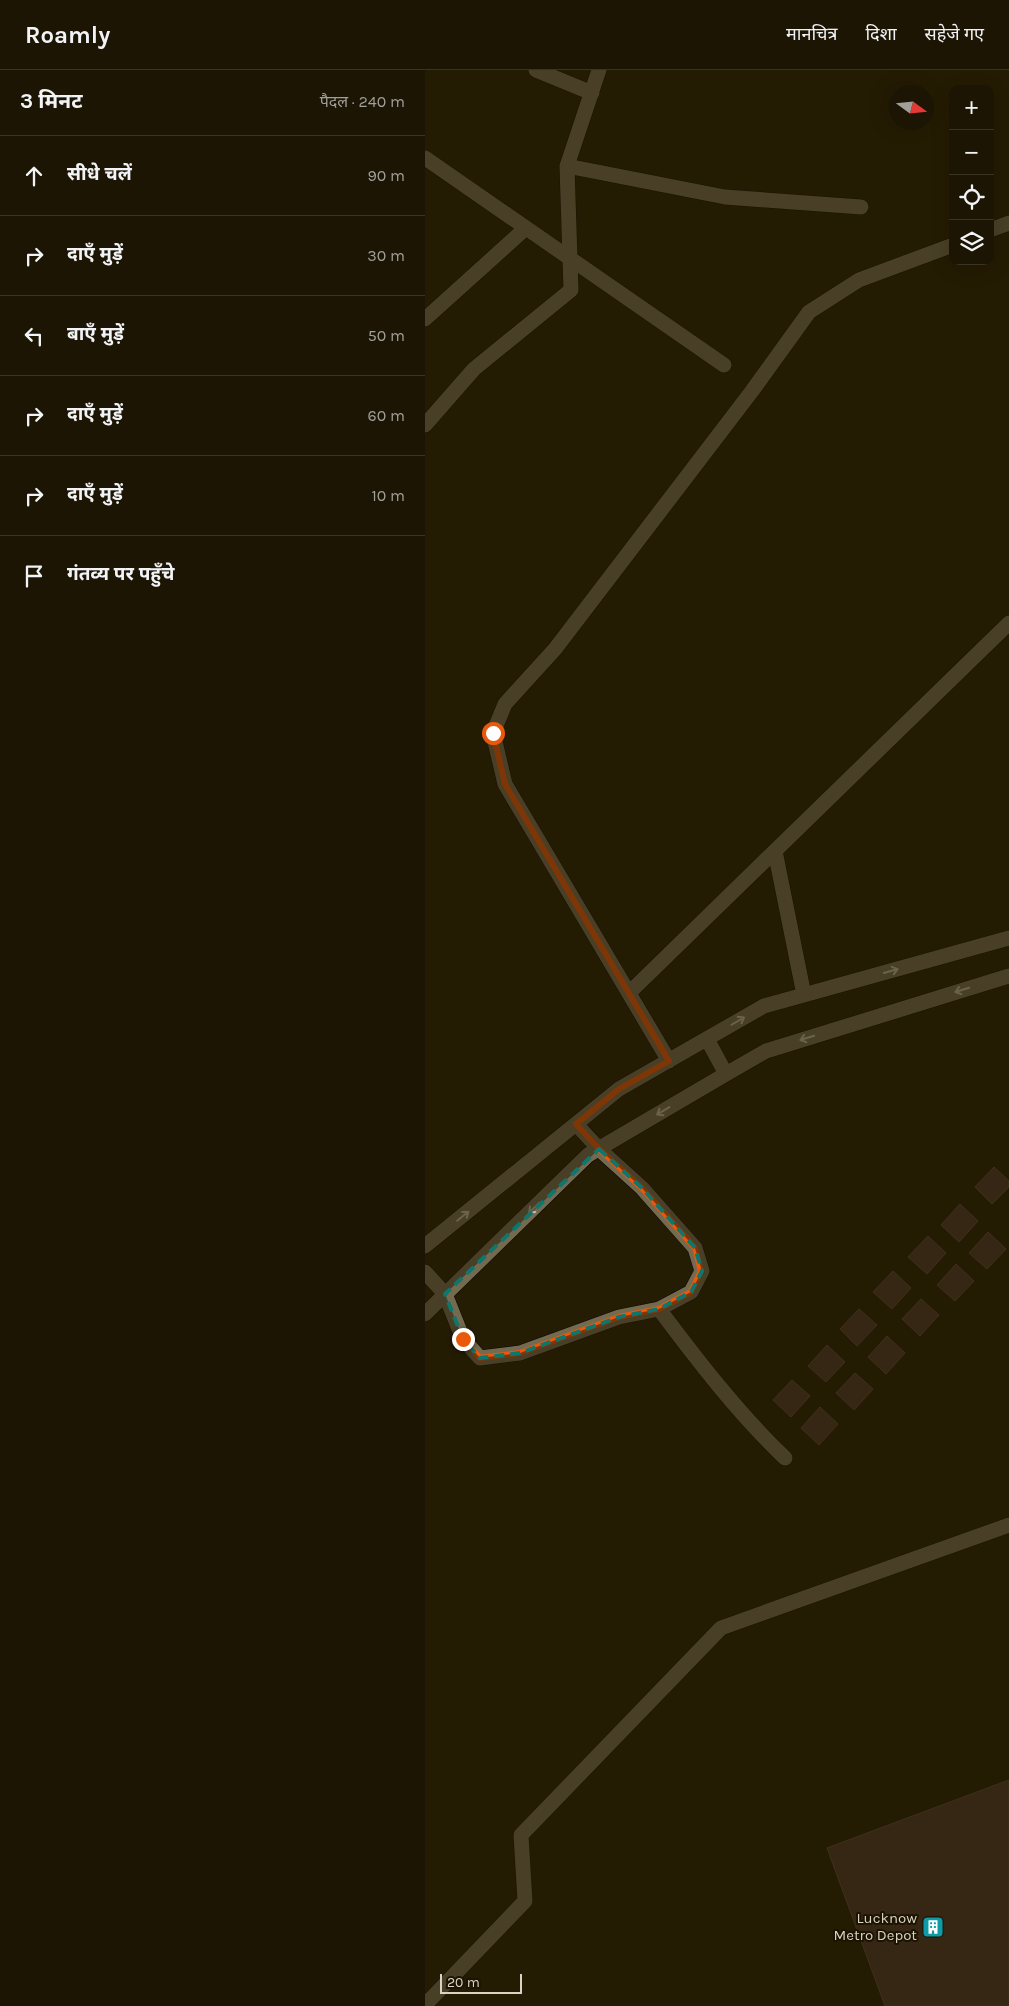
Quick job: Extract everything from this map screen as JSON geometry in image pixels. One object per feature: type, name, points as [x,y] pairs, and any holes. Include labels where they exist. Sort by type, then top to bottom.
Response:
[{"type":"street","points":[[536,70],[592,93]]},
{"type":"street","points":[[425,425],[474,369],[571,290],[567,166],[599,70]]},
{"type":"street","points":[[425,158],[723,365]]},
{"type":"street","points":[[567,166],[725,196],[861,207]]},
{"type":"street","points":[[994,229],[1009,223]]},
{"type":"street","points":[[425,318],[526,228]]},
{"type":"street","points":[[669,1061],[505,784],[493,733],[505,704],[555,649],[752,391],[809,312],[859,280],[949,246]]},
{"type":"street","points":[[629,994],[1009,623]]},
{"type":"street","points":[[775,851],[804,995]]},
{"type":"street","points":[[425,1246],[619,1089],[764,1006],[1009,938]]},
{"type":"street","points":[[425,1314],[588,1155],[765,1051],[1009,976]]},
{"type":"street","points":[[707,1039],[726,1074]]},
{"type":"street","points":[[425,1272],[445,1294],[463,1339],[480,1358],[520,1353],[619,1317],[659,1309],[691,1292],[701,1271],[695,1248],[642,1188],[599,1149],[576,1124]]},
{"type":"street","points":[[659,1309],[712,1379],[785,1458]]},
{"type":"street","points":[[425,2004],[525,1901],[521,1835],[721,1628],[1009,1525]]},
{"type":"highlighted area","points":[[599,1149],[642,1188],[695,1248],[702,1271],[691,1292],[659,1309],[619,1317],[520,1353],[480,1358],[463,1339],[445,1294]]},
{"type":"building","points":[[994,1167],[1009,1181],[1009,1187],[992,1204],[975,1187]]},
{"type":"building","points":[[960,1204],[978,1221],[959,1242],[941,1225]]},
{"type":"building","points":[[988,1232],[1006,1249],[987,1269],[969,1253]]},
{"type":"building","points":[[928,1236],[946,1253],[927,1274],[908,1257]]},
{"type":"building","points":[[956,1264],[974,1281],[955,1301],[937,1285]]},
{"type":"building","points":[[893,1271],[911,1288],[892,1309],[873,1292]]},
{"type":"building","points":[[921,1299],[939,1315],[920,1336],[902,1319]]},
{"type":"building","points":[[859,1309],[877,1325],[857,1346],[840,1329]]},
{"type":"building","points":[[887,1336],[905,1353],[886,1374],[868,1357]]},
{"type":"building","points":[[827,1345],[845,1362],[826,1382],[808,1366]]},
{"type":"building","points":[[855,1373],[873,1389],[854,1410],[836,1393]]},
{"type":"building","points":[[792,1380],[810,1396],[791,1417],[773,1400]]},
{"type":"building","points":[[820,1407],[838,1424],[819,1445],[801,1428]]},
{"type":"building","name":"Lucknow Metro Depot","points":[[1009,1780],[1009,2006],[885,2006],[827,1848]]},
{"type":"place","name":"Lucknow Metro Depot","points":[[933,1927]]},
{"type":"route","points":[[463,1339],[480,1358],[520,1353],[619,1317],[659,1309],[691,1292],[701,1271],[695,1248],[642,1188],[599,1149],[576,1124],[619,1089],[669,1061],[505,784],[493,733]]}]
